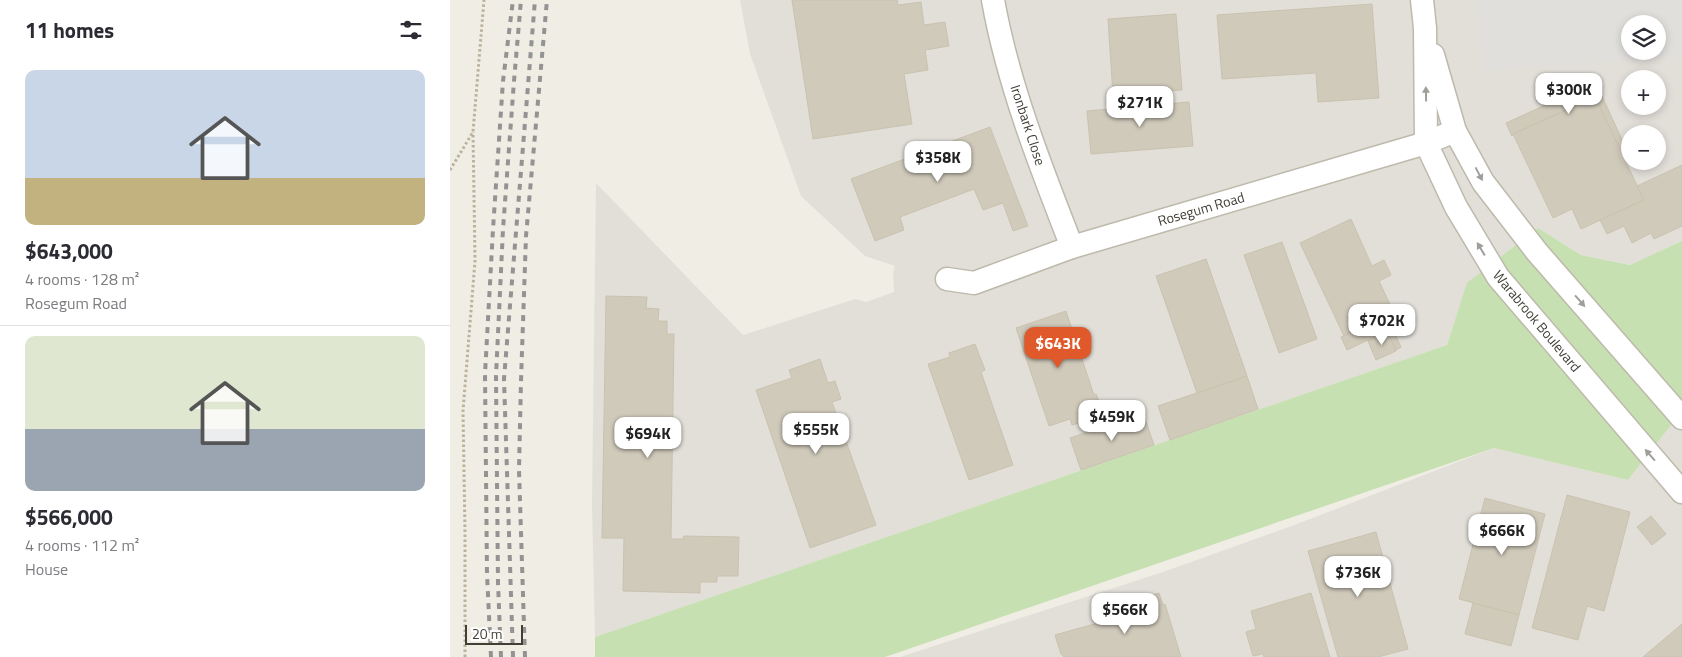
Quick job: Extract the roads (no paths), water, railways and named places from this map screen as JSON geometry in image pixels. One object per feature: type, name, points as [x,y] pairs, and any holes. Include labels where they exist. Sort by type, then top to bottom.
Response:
[{"type":"street","name":"Ironbark Close","points":[[993,0],[998,30],[1035,151],[1072,247]]},
{"type":"street","name":"Warabrook Boulevard","points":[[1422,0],[1425,28],[1426,143],[1456,207],[1498,277],[1678,479]]},
{"type":"street","name":"Warabrook Boulevard","points":[[1425,28],[1455,131],[1483,182],[1537,252],[1682,418]]},
{"type":"street","name":"Rosegum Road","points":[[947,279],[974,283],[1072,247],[1426,143],[1455,131]]},
{"type":"railway","points":[[491,657],[487,574],[485,374],[503,81],[513,0]]},
{"type":"railway","points":[[501,657],[498,583],[496,376],[503,229],[521,0]]},
{"type":"railway","points":[[513,657],[504,379],[535,0]]},
{"type":"railway","points":[[525,657],[519,470],[521,381],[526,236],[547,0]]}]
